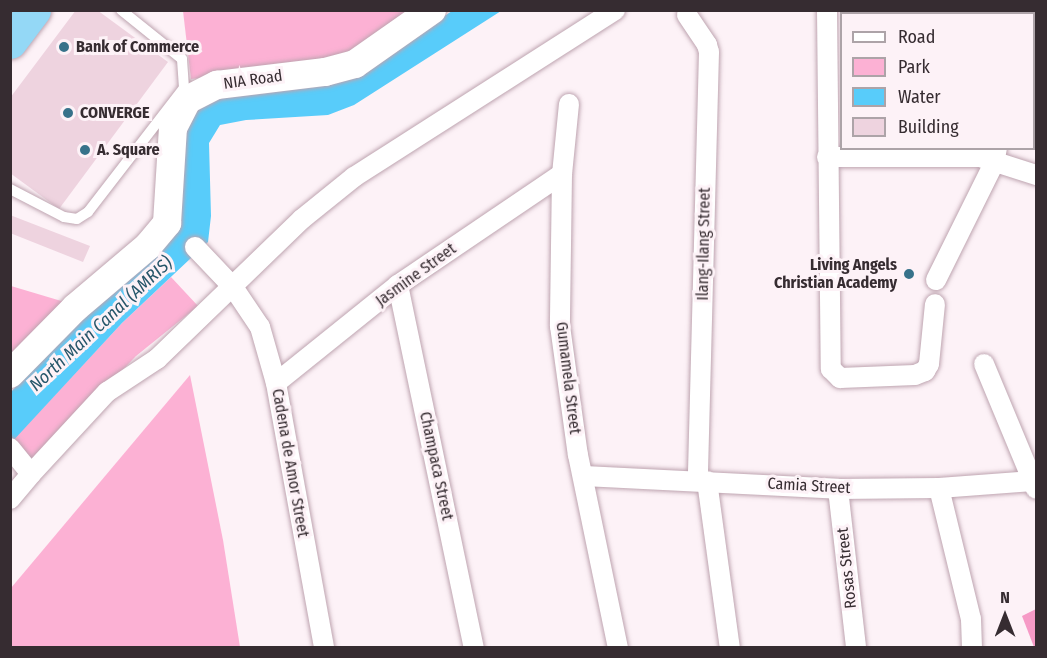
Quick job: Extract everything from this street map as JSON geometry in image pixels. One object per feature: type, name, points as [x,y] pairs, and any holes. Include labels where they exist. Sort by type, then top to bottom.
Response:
[{"type":"highway","points":[[10,42],[34,10]]},
{"type":"street","name":"NIA Road","points":[[10,374],[75,308],[148,246],[167,223],[173,128],[187,100],[217,85],[325,72],[355,63],[432,10]]},
{"type":"street","points":[[10,499],[107,392],[157,359],[302,219],[354,177],[615,10]]},
{"type":"street","points":[[827,10],[834,66],[827,157],[831,369],[840,378],[915,375],[926,371],[929,364],[935,304]]},
{"type":"street","name":"Ilang-Ilang Street","points":[[687,15],[707,45],[709,52],[702,481],[730,648]]},
{"type":"street","name":"Gumamela Street","points":[[569,104],[562,174],[560,326],[579,455],[618,648]]},
{"type":"street","points":[[827,157],[995,156],[1036,175]]},
{"type":"street","points":[[936,280],[995,156]]},
{"type":"street","name":"Jasmine Street","points":[[276,383],[399,285],[562,174]]},
{"type":"street","name":"Cadena de Amor Street","points":[[195,247],[233,287],[260,327],[276,383],[324,648]]},
{"type":"street","name":"Champaca Street","points":[[399,285],[474,648]]},
{"type":"street","points":[[984,364],[1035,485]]},
{"type":"street","points":[[10,448],[31,474]]},
{"type":"street","name":"Camia Street","points":[[584,476],[838,489],[1035,485]]},
{"type":"street","points":[[939,488],[971,619],[972,648]]},
{"type":"street","name":"Rosas Street","points":[[838,489],[856,648]]},
{"type":"lane","points":[[10,189],[64,217],[77,219],[88,212],[184,88],[182,59],[122,10]]},
{"type":"green space","points":[[183,11],[421,11],[362,50],[264,71],[191,79]]},
{"type":"green space","points":[[171,277],[198,306],[136,356],[32,464],[12,441],[122,323]]},
{"type":"green space","points":[[11,286],[68,303],[11,363]]},
{"type":"green space","points":[[190,375],[223,540],[240,647],[11,647],[11,588]]},
{"type":"shaded area","points":[[1036,609],[1036,647],[1034,647],[1022,616]]},
{"type":"water","name":"North Main Canal (AMRIS)","points":[[452,11],[501,11],[354,105],[328,115],[246,120],[220,125],[209,143],[211,216],[208,242],[122,323],[11,443],[11,392],[60,337],[148,258],[178,143],[201,99],[376,61]]},
{"type":"building","points":[[76,10],[97,10],[168,62],[59,209],[10,173],[10,98]]},
{"type":"building","points":[[10,215],[90,246],[83,262],[10,233]]},
{"type":"place","name":"Bank of Commerce","points":[[64,47]]},
{"type":"place","name":"CONVERGE","points":[[68,113]]},
{"type":"place","name":"A. Square","points":[[85,150]]},
{"type":"place","name":"Living Angels Christian Academy","points":[[909,274]]}]
